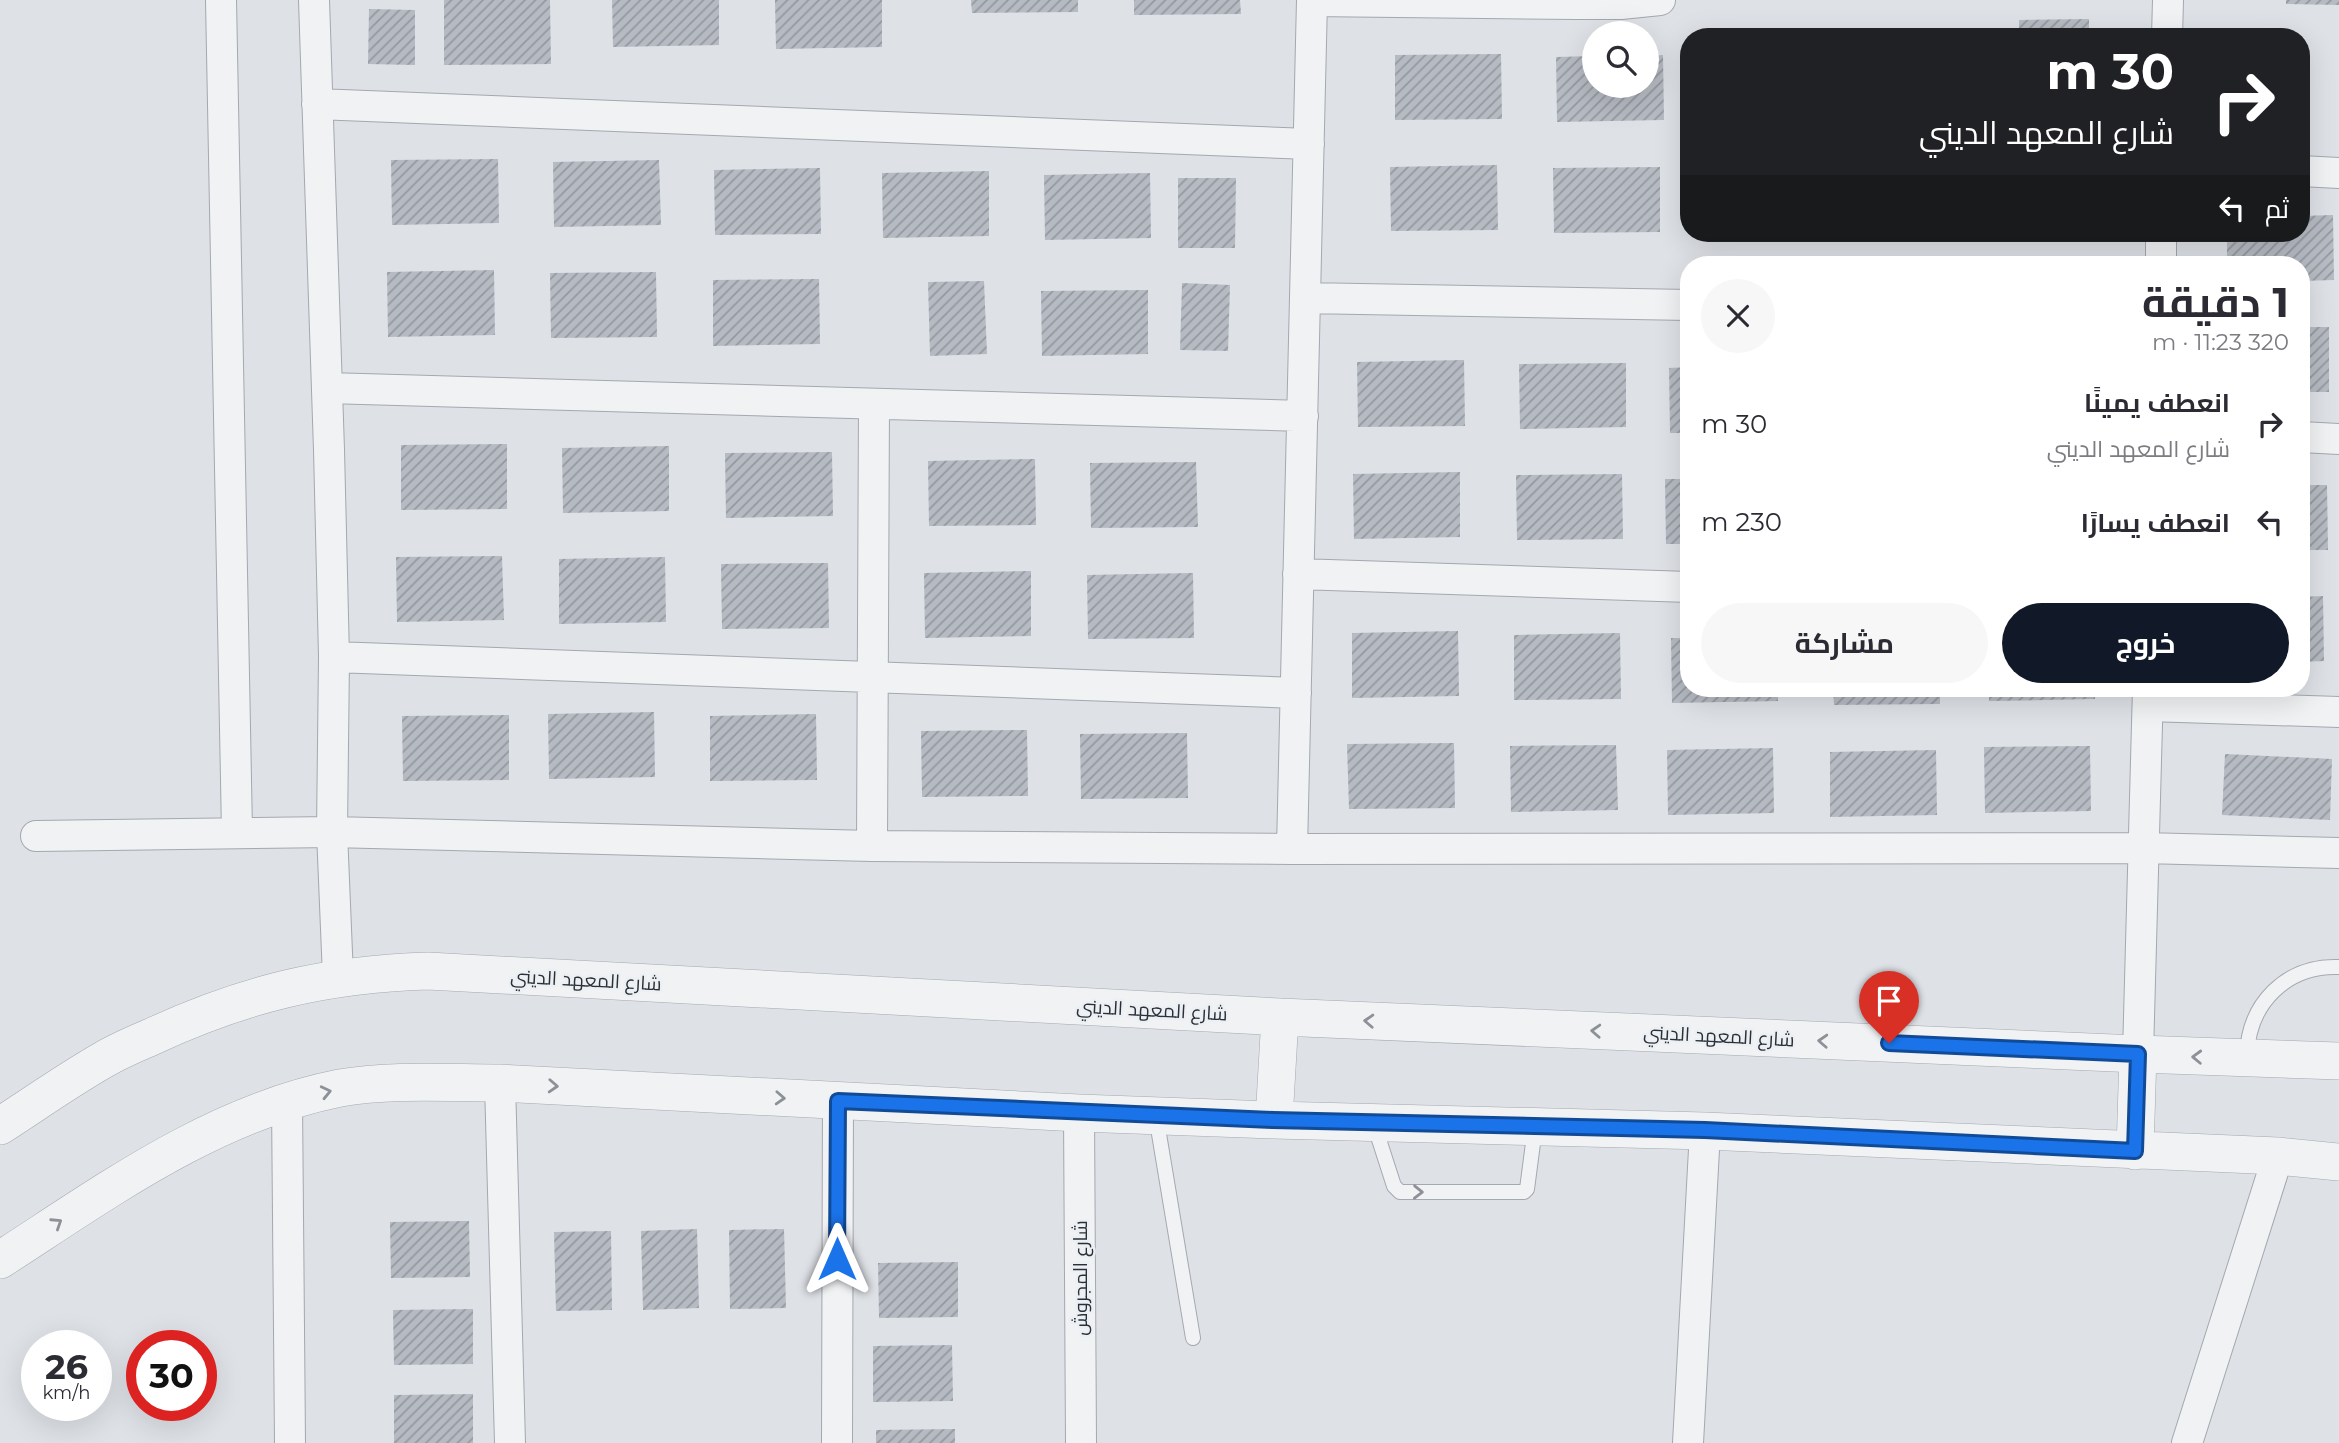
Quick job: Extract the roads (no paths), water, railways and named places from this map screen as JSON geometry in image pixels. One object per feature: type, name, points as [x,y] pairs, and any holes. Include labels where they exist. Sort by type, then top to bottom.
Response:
[{"type":"street","points":[[221,0],[237,832]]},
{"type":"street","points":[[314,0],[334,657],[332,832],[338,977]]},
{"type":"street","points":[[1292,849],[1312,0],[1598,4],[1660,0]]},
{"type":"street","points":[[2167,28],[2168,0]]},
{"type":"street","points":[[317,104],[1309,144]]},
{"type":"street","points":[[2310,171],[2339,173]]},
{"type":"street","points":[[1305,298],[1680,304]]},
{"type":"street","points":[[327,388],[1303,416]]},
{"type":"street","points":[[872,846],[874,404]]},
{"type":"street","points":[[2310,437],[2339,439]]},
{"type":"street","points":[[1298,574],[1680,587]]},
{"type":"street","points":[[334,657],[1296,693]]},
{"type":"street","points":[[2135,1151],[2148,697],[2339,712]]},
{"type":"street","points":[[36,836],[332,832],[872,846],[1292,849],[2144,848],[2339,853]]},
{"type":"street","name":"شارع المعهد الديني","points":[[0,1126],[105,1058],[178,1024],[249,997],[338,977],[375,972],[428,971],[1280,1017],[2339,1061]]},
{"type":"street","points":[[1273,1120],[1280,1017]]},
{"type":"street","points":[[0,1260],[141,1169],[196,1139],[287,1101],[355,1087],[417,1082],[500,1083],[1079,1113],[1705,1130],[2278,1156],[2339,1162]]},
{"type":"street","points":[[500,1083],[510,1443]]},
{"type":"street","points":[[287,1101],[290,1443]]},
{"type":"street","points":[[836,1443],[838,1101]]},
{"type":"street","name":"شارع المجروش","points":[[1079,1113],[1081,1443]]},
{"type":"street","points":[[1688,1443],[1705,1130]]},
{"type":"street","points":[[2186,1443],[2278,1156]]},
{"type":"lane","points":[[2246,1059],[2252,1022],[2260,1004],[2273,990],[2288,979],[2307,971],[2339,967]]},
{"type":"lane","points":[[1156,1115],[1193,1338]]},
{"type":"lane","points":[[1374,1123],[1394,1186],[1400,1192],[1524,1192],[1527,1189],[1536,1126]]}]
